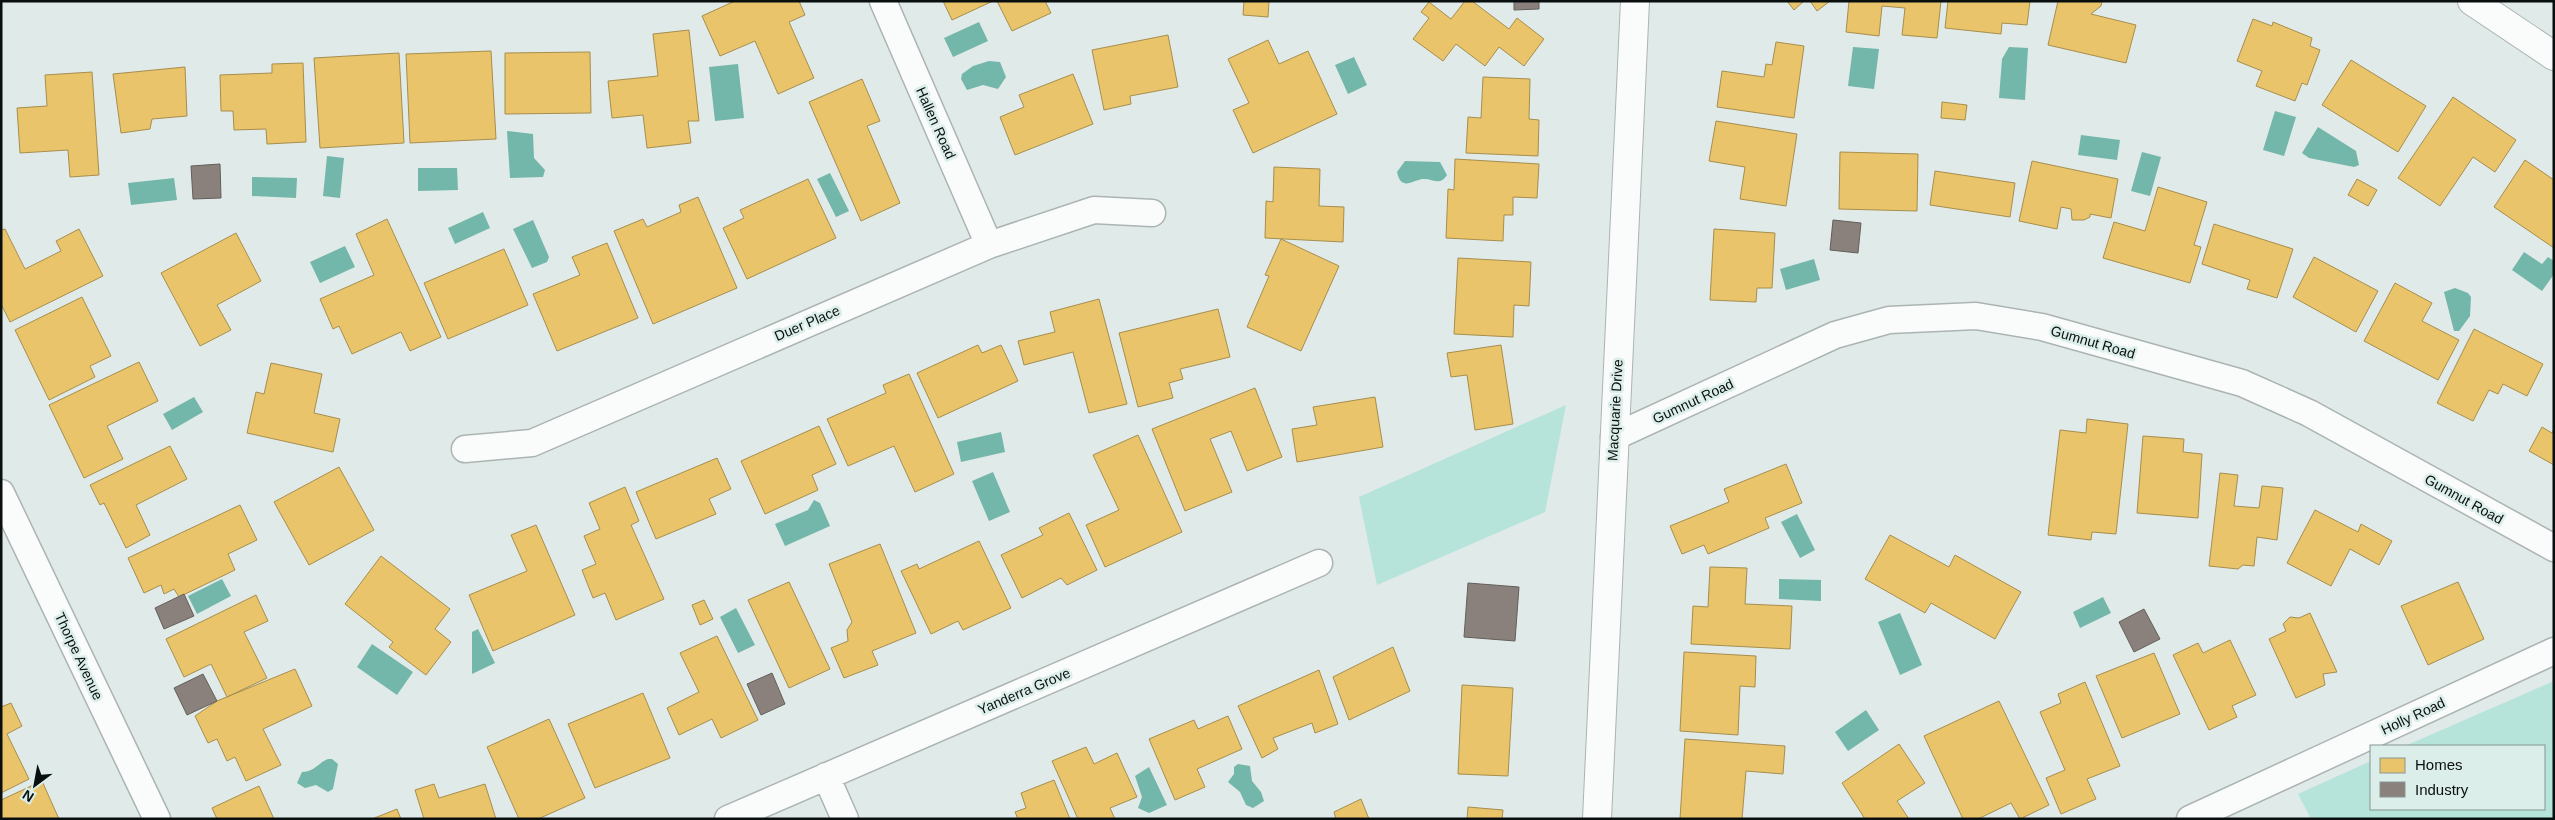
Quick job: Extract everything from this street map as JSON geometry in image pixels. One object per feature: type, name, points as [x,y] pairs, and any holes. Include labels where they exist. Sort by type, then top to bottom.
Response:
[{"type":"main road","name":"Macquarie Drive","points":[[1597,819],[1635,1]]},
{"type":"main road","points":[[2472,1],[2554,56]]},
{"type":"street","name":"Hallen Road","points":[[883,1],[989,245]]},
{"type":"street","name":"Duer Place","points":[[465,448],[532,443],[989,245],[1094,210],[1152,213]]},
{"type":"street","name":"Gumnut Road","points":[[1614,437],[1836,335],[1889,320],[1976,316],[2042,327],[2242,383],[2309,413],[2554,548]]},
{"type":"street","name":"Thorpe Avenue","points":[[1,493],[156,819]]},
{"type":"street","name":"Yanderra Grove","points":[[728,819],[1319,563]]},
{"type":"street","name":"Holly Road","points":[[2190,819],[2554,651]]},
{"type":"street","points":[[826,776],[845,819]]},
{"type":"shaded area","points":[[979,22],[988,41],[953,57],[944,38]]},
{"type":"shaded area","points":[[1853,47],[1879,49],[1874,89],[1848,86]]},
{"type":"shaded area","points":[[2009,47],[2028,48],[2025,100],[1999,98],[2002,59]]},
{"type":"shaded area","points":[[1354,57],[1367,85],[1348,94],[1335,65]]},
{"type":"shaded area","points":[[989,61],[1000,62],[1006,77],[998,89],[983,85],[967,90],[961,79],[962,74],[973,66]]},
{"type":"shaded area","points":[[738,64],[744,118],[715,121],[709,67]]},
{"type":"shaded area","points":[[2275,111],[2296,117],[2284,156],[2263,150]]},
{"type":"shaded area","points":[[2318,127],[2356,151],[2359,165],[2354,167],[2309,158],[2302,153]]},
{"type":"shaded area","points":[[507,131],[533,134],[534,158],[545,170],[543,177],[510,178]]},
{"type":"shaded area","points":[[2081,135],[2120,140],[2117,160],[2078,155]]},
{"type":"shaded area","points":[[2142,152],[2161,157],[2150,196],[2131,191]]},
{"type":"shaded area","points":[[327,156],[344,158],[340,198],[323,196]]},
{"type":"shaded area","points":[[1405,161],[1440,162],[1447,175],[1441,181],[1422,179],[1411,183],[1404,183],[1399,178],[1397,172]]},
{"type":"shaded area","points":[[418,168],[457,168],[458,190],[418,191]]},
{"type":"shaded area","points":[[830,173],[849,211],[836,217],[817,179]]},
{"type":"shaded area","points":[[252,177],[297,178],[296,198],[252,196]]},
{"type":"shaded area","points":[[174,178],[177,200],[131,205],[128,183]]},
{"type":"shaded area","points":[[483,212],[490,228],[455,244],[448,228]]},
{"type":"shaded area","points":[[533,220],[549,257],[547,262],[532,268],[513,229]]},
{"type":"shaded area","points":[[345,246],[355,267],[320,283],[310,262]]},
{"type":"shaded area","points":[[2524,252],[2542,264],[2548,257],[2554,261],[2554,274],[2542,291],[2512,270]]},
{"type":"shaded area","points":[[1814,259],[1820,280],[1786,290],[1780,269]]},
{"type":"shaded area","points":[[2455,288],[2468,293],[2471,297],[2470,316],[2459,331],[2454,331],[2444,292]]},
{"type":"shaded area","points":[[194,397],[203,412],[172,430],[163,414]]},
{"type":"shaded area","points":[[1566,405],[1545,512],[1377,585],[1359,497]]},
{"type":"shaded area","points":[[1001,432],[1005,452],[961,462],[957,442]]},
{"type":"shaded area","points":[[993,472],[1010,512],[989,521],[972,481]]},
{"type":"shaded area","points":[[814,500],[820,503],[830,526],[785,546],[775,524],[808,510]]},
{"type":"shaded area","points":[[1797,514],[1815,550],[1800,558],[1781,522]]},
{"type":"shaded area","points":[[222,579],[231,596],[197,614],[188,596]]},
{"type":"shaded area","points":[[1779,579],[1821,580],[1821,601],[1779,599]]},
{"type":"shaded area","points":[[2103,597],[2111,613],[2080,628],[2073,612]]},
{"type":"shaded area","points":[[736,608],[755,645],[738,653],[720,617]]},
{"type":"shaded area","points":[[1900,613],[1922,665],[1900,675],[1878,622]]},
{"type":"shaded area","points":[[478,629],[495,663],[472,674],[472,632]]},
{"type":"shaded area","points":[[372,644],[413,672],[397,695],[357,667]]},
{"type":"shaded area","points":[[2554,681],[2554,819],[2311,819],[2298,794],[2370,761],[2370,810],[2545,810],[2545,745],[2407,745]]},
{"type":"shaded area","points":[[1866,710],[1879,730],[1848,751],[1835,732]]},
{"type":"shaded area","points":[[328,759],[332,759],[338,764],[333,789],[328,792],[316,785],[305,788],[297,783],[302,772],[310,771]]},
{"type":"shaded area","points":[[1238,764],[1250,766],[1252,781],[1261,792],[1264,801],[1253,808],[1246,805],[1240,792],[1228,782],[1234,774],[1234,767]]},
{"type":"shaded area","points":[[1149,767],[1167,805],[1149,813],[1138,808],[1142,797],[1135,776]]},
{"type":"building: Homes","points":[[735,1],[799,1],[805,15],[789,22],[814,78],[778,94],[755,41],[720,56],[702,16]]},
{"type":"building: Homes","points":[[943,1],[993,1],[952,20]]},
{"type":"building: Homes","points":[[997,1],[1045,1],[1051,13],[1012,31]]},
{"type":"building: Homes","points":[[1244,1],[1269,1],[1268,17],[1243,15]]},
{"type":"building: Homes","points":[[1465,1],[1472,1],[1509,29],[1517,18],[1544,39],[1524,66],[1499,47],[1485,66],[1456,44],[1443,61],[1413,39],[1429,18],[1421,12],[1429,2],[1451,19]]},
{"type":"building: Homes","points":[[1787,1],[1804,1],[1794,10]]},
{"type":"building: Homes","points":[[1810,1],[1830,1],[1817,11]]},
{"type":"building: Homes","points":[[1849,1],[1941,1],[1937,38],[1902,35],[1905,8],[1882,6],[1879,36],[1846,32]]},
{"type":"building: Homes","points":[[1948,1],[2030,1],[2027,25],[2002,23],[2001,34],[1945,28]]},
{"type":"building: Homes","points":[[2058,1],[2102,1],[2101,6],[2091,14],[2136,25],[2126,63],[2048,45]]},
{"type":"building: Homes","points":[[2253,19],[2272,26],[2273,22],[2312,38],[2310,46],[2320,50],[2307,85],[2302,83],[2295,101],[2256,86],[2262,71],[2237,61]]},
{"type":"building: Homes","points":[[689,30],[699,121],[688,121],[691,143],[647,148],[643,115],[612,118],[608,81],[658,76],[653,34]]},
{"type":"building: Homes","points":[[1168,35],[1178,87],[1130,96],[1131,104],[1104,110],[1092,50]]},
{"type":"building: Homes","points":[[1268,40],[1279,64],[1308,51],[1337,114],[1253,153],[1233,110],[1249,103],[1228,59]]},
{"type":"building: Homes","points":[[1776,42],[1804,46],[1794,118],[1717,107],[1722,71],[1764,77],[1766,64],[1772,65]]},
{"type":"building: Homes","points":[[491,51],[496,139],[410,143],[406,54]]},
{"type":"building: Homes","points":[[590,52],[591,113],[505,114],[505,53]]},
{"type":"building: Homes","points":[[399,53],[404,143],[320,148],[314,58]]},
{"type":"building: Homes","points":[[2351,60],[2426,106],[2398,152],[2322,105]]},
{"type":"building: Homes","points":[[303,63],[306,142],[267,144],[266,129],[234,130],[233,111],[221,111],[220,75],[272,73],[272,64]]},
{"type":"building: Homes","points":[[185,67],[187,116],[152,119],[150,129],[121,133],[113,74]]},
{"type":"building: Homes","points":[[92,72],[99,175],[70,177],[68,150],[20,153],[17,108],[47,106],[45,75]]},
{"type":"building: Homes","points":[[1073,74],[1093,124],[1015,155],[1000,117],[1024,107],[1019,95]]},
{"type":"building: Homes","points":[[1483,77],[1530,79],[1529,119],[1539,120],[1538,156],[1466,153],[1468,117],[1481,118]]},
{"type":"building: Homes","points":[[862,79],[880,121],[867,126],[900,203],[861,221],[809,102]]},
{"type":"building: Homes","points":[[2453,97],[2516,140],[2495,172],[2473,157],[2440,206],[2398,178]]},
{"type":"building: Homes","points":[[1942,102],[1967,105],[1965,120],[1941,118]]},
{"type":"building: Homes","points":[[1716,121],[1797,134],[1786,206],[1740,199],[1745,167],[1709,161]]},
{"type":"building: Homes","points":[[1840,152],[1918,154],[1917,211],[1839,209]]},
{"type":"building: Homes","points":[[1455,159],[1539,164],[1537,198],[1513,197],[1513,215],[1504,215],[1503,241],[1446,238],[1448,189],[1454,190]]},
{"type":"building: Homes","points":[[2525,160],[2554,180],[2554,248],[2494,207]]},
{"type":"building: Homes","points":[[2032,161],[2118,179],[2111,218],[2090,214],[2090,217],[2084,220],[2072,220],[2071,209],[2061,207],[2057,229],[2019,221]]},
{"type":"building: Homes","points":[[1274,167],[1320,169],[1319,206],[1344,207],[1343,242],[1265,238],[1266,201],[1273,202]]},
{"type":"building: Homes","points":[[1935,171],[2015,183],[2010,217],[1930,205]]},
{"type":"building: Homes","points":[[808,179],[836,238],[747,279],[723,228],[744,218],[740,210]]},
{"type":"building: Homes","points":[[2357,179],[2377,190],[2368,206],[2348,195]]},
{"type":"building: Homes","points":[[2158,187],[2207,202],[2194,245],[2201,247],[2190,283],[2103,258],[2114,222],[2145,231]]},
{"type":"building: Homes","points":[[698,197],[737,288],[653,324],[614,231],[643,219],[647,227],[681,212],[679,205]]},
{"type":"building: Homes","points":[[387,219],[441,337],[410,351],[401,332],[352,354],[339,326],[333,329],[320,299],[374,275],[356,234]]},
{"type":"building: Homes","points":[[2214,224],[2293,249],[2277,298],[2247,289],[2250,280],[2202,264]]},
{"type":"building: Homes","points":[[5,229],[25,269],[61,251],[56,241],[79,229],[103,276],[10,322],[1,304],[1,230]]},
{"type":"building: Homes","points":[[1714,229],[1775,233],[1772,288],[1757,288],[1756,302],[1710,300]]},
{"type":"building: Homes","points":[[236,233],[261,281],[217,305],[231,330],[200,346],[161,273]]},
{"type":"building: Homes","points":[[1281,239],[1339,266],[1301,351],[1247,327],[1269,276],[1265,275]]},
{"type":"building: Homes","points":[[607,243],[638,318],[557,351],[533,294],[580,275],[572,257]]},
{"type":"building: Homes","points":[[504,249],[528,305],[448,339],[424,283]]},
{"type":"building: Homes","points":[[2314,257],[2378,291],[2356,332],[2293,297]]},
{"type":"building: Homes","points":[[1458,258],[1531,262],[1529,306],[1514,305],[1513,337],[1454,334]]},
{"type":"building: Homes","points":[[2395,283],[2432,303],[2422,321],[2459,340],[2438,380],[2364,341]]},
{"type":"building: Homes","points":[[82,297],[111,356],[90,366],[95,377],[49,400],[15,330]]},
{"type":"building: Homes","points":[[1099,299],[1127,404],[1089,413],[1073,352],[1024,365],[1018,341],[1055,332],[1050,312]]},
{"type":"building: Homes","points":[[1218,309],[1230,357],[1180,369],[1183,379],[1169,383],[1173,398],[1138,407],[1119,333]]},
{"type":"building: Homes","points":[[2474,329],[2543,364],[2527,396],[2503,384],[2498,394],[2489,390],[2473,421],[2437,403]]},
{"type":"building: Homes","points":[[978,345],[982,353],[1001,345],[1018,381],[938,418],[917,373]]},
{"type":"building: Homes","points":[[1501,345],[1513,424],[1475,430],[1467,375],[1451,377],[1447,353]]},
{"type":"building: Homes","points":[[139,362],[158,401],[107,426],[123,459],[84,478],[49,405]]},
{"type":"building: Homes","points":[[271,363],[322,374],[314,413],[340,419],[333,452],[247,433],[256,392],[264,394]]},
{"type":"building: Homes","points":[[909,374],[954,474],[915,492],[894,446],[848,466],[827,419],[886,393],[883,385]]},
{"type":"building: Homes","points":[[1255,388],[1282,457],[1247,471],[1231,431],[1210,439],[1232,492],[1185,511],[1152,429]]},
{"type":"building: Homes","points":[[1375,397],[1383,447],[1297,462],[1292,429],[1317,425],[1313,407]]},
{"type":"building: Homes","points":[[2087,419],[2128,424],[2116,534],[2092,532],[2091,540],[2048,535],[2060,430],[2086,433]]},
{"type":"building: Homes","points":[[819,426],[836,464],[812,475],[818,490],[765,514],[741,461]]},
{"type":"building: Homes","points":[[2542,427],[2552,433],[2554,429],[2554,465],[2529,451]]},
{"type":"building: Homes","points":[[1138,435],[1182,532],[1105,567],[1086,525],[1119,510],[1093,455]]},
{"type":"building: Homes","points":[[2143,436],[2184,439],[2183,452],[2202,454],[2198,518],[2137,513]]},
{"type":"building: Homes","points":[[170,446],[187,479],[136,505],[150,535],[126,548],[104,503],[100,505],[90,485]]},
{"type":"building: Homes","points":[[717,458],[731,489],[709,499],[716,514],[656,539],[636,492]]},
{"type":"building: Homes","points":[[1786,464],[1802,503],[1765,518],[1769,528],[1708,554],[1704,545],[1682,554],[1670,526],[1729,502],[1724,489]]},
{"type":"building: Homes","points":[[339,467],[374,530],[309,565],[274,502]]},
{"type":"building: Homes","points":[[2220,473],[2238,475],[2234,506],[2259,508],[2262,486],[2283,488],[2277,540],[2257,537],[2254,566],[2243,565],[2238,569],[2209,566]]},
{"type":"building: Homes","points":[[625,487],[639,521],[631,525],[664,599],[616,620],[605,593],[593,598],[582,570],[596,564],[584,536],[600,529],[589,503]]},
{"type":"building: Homes","points":[[240,505],[257,540],[228,554],[235,570],[179,597],[174,589],[164,594],[161,585],[144,593],[128,558]]},
{"type":"building: Homes","points":[[2315,510],[2358,532],[2361,524],[2392,541],[2379,565],[2350,549],[2331,586],[2287,563]]},
{"type":"building: Homes","points":[[1069,513],[1097,570],[1067,585],[1061,578],[1022,598],[1001,555],[1043,535],[1039,528]]},
{"type":"building: Homes","points":[[536,525],[575,615],[493,651],[469,595],[527,571],[511,535]]},
{"type":"building: Homes","points":[[1890,535],[1949,567],[1955,555],[2021,592],[1995,639],[1931,603],[1925,613],[1865,579]]},
{"type":"building: Homes","points":[[979,541],[1011,608],[963,630],[958,621],[931,634],[901,571],[917,564],[919,569]]},
{"type":"building: Homes","points":[[880,544],[916,633],[872,651],[878,665],[844,678],[831,648],[848,641],[847,630],[852,622],[829,564]]},
{"type":"building: Homes","points":[[381,556],[450,609],[435,629],[451,642],[426,675],[389,647],[393,642],[345,604]]},
{"type":"building: Homes","points":[[1710,567],[1747,568],[1745,604],[1792,606],[1790,649],[1691,644],[1693,606],[1708,607]]},
{"type":"building: Homes","points":[[789,582],[830,669],[789,688],[748,600]]},
{"type":"building: Homes","points":[[2458,582],[2484,639],[2428,665],[2401,606]]},
{"type":"building: Homes","points":[[256,595],[268,621],[244,632],[267,678],[227,697],[211,664],[184,677],[166,639]]},
{"type":"building: Homes","points":[[704,600],[713,619],[700,625],[692,605]]},
{"type":"building: Homes","points":[[2310,613],[2337,672],[2323,674],[2325,685],[2296,698],[2269,639],[2286,631],[2283,624],[2290,617],[2299,618]]},
{"type":"building: Homes","points":[[717,636],[758,720],[721,738],[712,719],[679,735],[667,708],[699,692],[680,653]]},
{"type":"building: Homes","points":[[2230,640],[2256,695],[2232,706],[2237,717],[2209,730],[2173,655],[2198,643],[2203,653]]},
{"type":"building: Homes","points":[[1393,647],[1410,691],[1349,720],[1333,677]]},
{"type":"building: Homes","points":[[1684,652],[1756,656],[1755,687],[1740,686],[1738,735],[1680,731]]},
{"type":"building: Homes","points":[[2154,653],[2180,714],[2122,738],[2096,676]]},
{"type":"building: Homes","points":[[295,669],[312,706],[263,729],[281,765],[246,781],[235,757],[227,761],[217,739],[208,743],[195,716],[217,701]]},
{"type":"building: Homes","points":[[1319,670],[1338,724],[1315,733],[1312,723],[1273,738],[1278,749],[1262,758],[1238,706]]},
{"type":"building: Homes","points":[[2085,682],[2120,766],[2087,779],[2096,799],[2061,814],[2046,778],[2065,770],[2040,712],[2061,703],[2058,694]]},
{"type":"building: Homes","points":[[1462,685],[1513,688],[1508,776],[1458,774]]},
{"type":"building: Homes","points":[[643,693],[670,758],[595,788],[568,724]]},
{"type":"building: Homes","points":[[1999,701],[2049,805],[2020,819],[2011,803],[1978,819],[1963,819],[1924,736]]},
{"type":"building: Homes","points":[[11,703],[22,726],[7,734],[29,779],[1,793],[1,707]]},
{"type":"building: Homes","points":[[1228,716],[1242,749],[1197,769],[1205,787],[1175,800],[1149,739],[1194,720],[1198,729]]},
{"type":"building: Homes","points":[[549,719],[585,798],[538,819],[519,819],[487,747]]},
{"type":"building: Homes","points":[[1685,739],[1785,746],[1783,774],[1746,771],[1742,819],[1680,819]]},
{"type":"building: Homes","points":[[1899,744],[1925,783],[1897,801],[1909,819],[1865,819],[1842,783]]},
{"type":"building: Homes","points":[[1086,747],[1094,764],[1117,753],[1137,797],[1110,808],[1115,819],[1078,819],[1052,761]]},
{"type":"building: Homes","points":[[1054,780],[1070,819],[1018,819],[1015,812],[1026,808],[1021,793]]},
{"type":"building: Homes","points":[[42,781],[59,819],[1,819],[1,800]]},
{"type":"building: Homes","points":[[434,784],[439,798],[485,784],[496,819],[424,819],[415,790]]},
{"type":"building: Homes","points":[[259,786],[274,819],[217,819],[212,808]]},
{"type":"building: Homes","points":[[1361,799],[1369,819],[1336,819],[1334,812]]},
{"type":"building: Homes","points":[[1468,807],[1503,810],[1502,819],[1467,819]]},
{"type":"building: Homes","points":[[397,809],[401,819],[372,819]]},
{"type":"building: Industry","points":[[1514,1],[1539,1],[1539,9],[1514,10]]},
{"type":"building: Industry","points":[[220,164],[221,198],[193,199],[191,166]]},
{"type":"building: Industry","points":[[1833,220],[1861,223],[1858,253],[1830,250]]},
{"type":"building: Industry","points":[[1468,583],[1519,587],[1515,641],[1464,637]]},
{"type":"building: Industry","points":[[184,594],[194,616],[164,629],[155,608]]},
{"type":"building: Industry","points":[[2144,609],[2160,639],[2134,652],[2119,622]]},
{"type":"building: Industry","points":[[772,673],[785,704],[761,715],[747,684]]},
{"type":"building: Industry","points":[[203,674],[217,701],[187,715],[174,688]]}]
